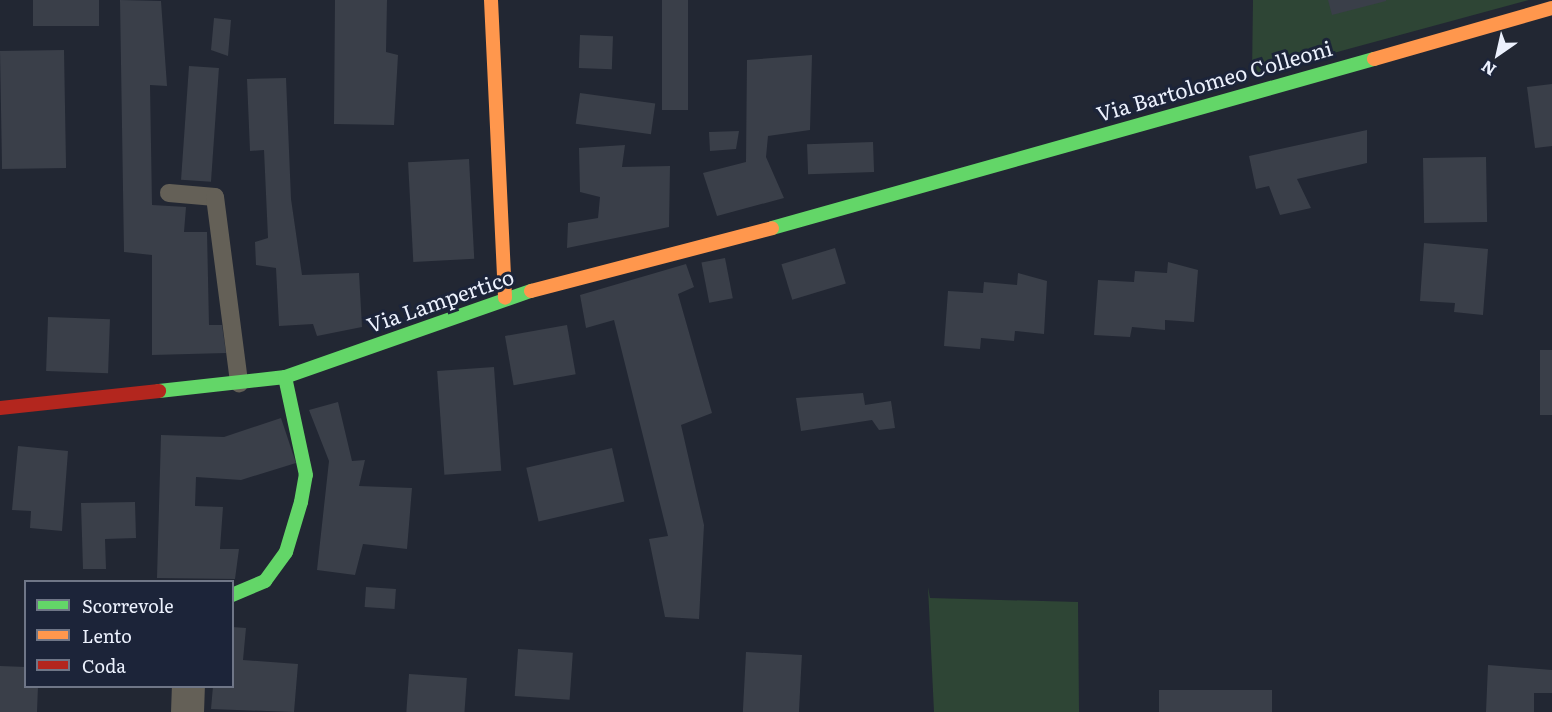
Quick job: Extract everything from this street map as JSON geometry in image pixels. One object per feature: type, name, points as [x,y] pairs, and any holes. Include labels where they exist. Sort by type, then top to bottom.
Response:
[{"type":"street","points":[[491,0],[504,298]]},
{"type":"street","name":"Via Bartolomeo Colleoni","points":[[888,196],[1552,8]]},
{"type":"street","name":"Via Lampertico","points":[[0,408],[285,377],[504,298],[888,196]]},
{"type":"street","points":[[234,594],[265,581],[285,552],[301,502],[306,475],[285,377]]},
{"type":"street","points":[[187,712],[188,688]]},
{"type":"lane","points":[[169,193],[216,197],[239,383]]},
{"type":"green space","points":[[1253,0],[1529,0],[1252,75]]},
{"type":"green space","points":[[928,587],[930,598],[1078,602],[1079,712],[934,712]]},
{"type":"building","points":[[33,0],[99,0],[99,26],[33,26]]},
{"type":"building","points":[[120,0],[161,1],[167,86],[150,85],[152,205],[186,207],[184,232],[207,232],[209,325],[222,325],[226,353],[152,355],[152,255],[124,252]]},
{"type":"building","points":[[335,0],[387,0],[386,52],[398,55],[394,125],[334,124]]},
{"type":"building","points":[[662,0],[688,0],[688,110],[662,110]]},
{"type":"building","points":[[1328,0],[1386,0],[1386,1],[1332,15]]},
{"type":"building","points":[[214,18],[231,20],[228,56],[211,50]]},
{"type":"building","points":[[580,35],[613,36],[612,69],[579,68]]},
{"type":"building","points":[[64,50],[66,168],[2,169],[0,51]]},
{"type":"building","points":[[812,55],[810,130],[768,136],[766,157],[784,198],[717,216],[703,173],[746,162],[747,60]]},
{"type":"building","points":[[189,66],[219,68],[211,182],[181,180]]},
{"type":"building","points":[[286,78],[291,199],[302,275],[359,273],[362,327],[317,336],[313,324],[279,326],[276,268],[256,265],[255,242],[268,238],[264,150],[250,151],[247,79]]},
{"type":"building","points":[[1552,84],[1552,146],[1535,148],[1527,87]]},
{"type":"building","points":[[580,93],[655,104],[651,134],[576,124]]},
{"type":"building","points":[[1367,130],[1367,163],[1297,179],[1311,208],[1280,215],[1269,186],[1256,189],[1249,156]]},
{"type":"building","points":[[739,131],[736,149],[710,151],[709,132]]},
{"type":"building","points":[[873,142],[874,172],[808,174],[807,144]]},
{"type":"building","points":[[625,145],[622,167],[670,166],[669,227],[567,248],[568,223],[598,218],[600,197],[580,192],[579,148]]},
{"type":"building","points":[[1486,157],[1487,222],[1424,223],[1423,158]]},
{"type":"building","points":[[469,159],[474,259],[413,262],[408,162]]},
{"type":"building","points":[[1424,243],[1488,249],[1483,315],[1454,312],[1455,303],[1420,301]]},
{"type":"building","points":[[835,248],[846,283],[792,300],[781,264]]},
{"type":"building","points":[[725,258],[733,298],[709,303],[701,263]]},
{"type":"building","points":[[1168,262],[1198,270],[1194,322],[1165,320],[1165,330],[1132,327],[1130,337],[1094,335],[1098,280],[1134,282],[1135,271],[1167,273]]},
{"type":"building","points":[[686,264],[694,287],[678,294],[712,413],[681,425],[704,525],[699,619],[665,617],[649,539],[668,536],[614,320],[586,328],[580,295]]},
{"type":"building","points":[[1018,273],[1047,281],[1044,334],[1015,331],[1014,341],[981,338],[980,349],[944,346],[948,291],[983,293],[984,282],[1017,285]]},
{"type":"building","points":[[48,317],[110,319],[108,373],[46,371]]},
{"type":"building","points":[[567,325],[576,374],[514,385],[505,336]]},
{"type":"building","points":[[1540,350],[1552,350],[1552,415],[1540,415]]},
{"type":"building","points":[[494,367],[501,471],[444,475],[437,371]]},
{"type":"building","points":[[863,393],[865,405],[891,401],[895,428],[879,430],[872,420],[801,431],[796,398]]},
{"type":"building","points":[[338,402],[352,461],[365,460],[359,486],[412,488],[407,549],[363,544],[355,575],[317,570],[329,461],[309,410]]},
{"type":"building","points":[[281,418],[296,463],[241,480],[196,477],[195,506],[223,507],[220,549],[239,549],[235,579],[157,578],[161,435],[224,437]]},
{"type":"building","points":[[18,446],[68,451],[62,531],[30,528],[31,511],[12,510]]},
{"type":"building","points":[[612,448],[624,502],[539,521],[526,468]]},
{"type":"building","points":[[135,502],[136,538],[105,539],[106,569],[83,569],[81,503]]},
{"type":"building","points":[[366,587],[396,589],[395,609],[365,607]]},
{"type":"building","points":[[234,627],[246,628],[243,660],[298,664],[294,712],[211,709],[213,688],[234,688]]},
{"type":"building","points":[[518,649],[573,653],[570,700],[515,696]]},
{"type":"building","points":[[746,652],[802,655],[799,712],[743,712]]},
{"type":"building","points":[[1488,665],[1552,670],[1552,693],[1534,693],[1534,712],[1486,712]]},
{"type":"building","points":[[0,666],[24,667],[24,688],[38,688],[37,712],[0,712]]},
{"type":"building","points":[[409,674],[467,678],[464,712],[406,712]]},
{"type":"building","points":[[1159,690],[1272,690],[1272,712],[1159,712]]},
{"type":"traffic: fast","points":[[772,228],[1374,59]]},
{"type":"traffic: fast","points":[[159,391],[285,377],[531,291]]},
{"type":"traffic: fast","points":[[234,594],[265,581],[286,552],[301,502],[306,475],[285,377]]},
{"type":"traffic: slow","points":[[491,0],[505,298]]},
{"type":"traffic: slow","points":[[1374,59],[1552,8]]},
{"type":"traffic: slow","points":[[531,291],[772,228]]},
{"type":"traffic: jam","points":[[0,408],[159,391]]}]
